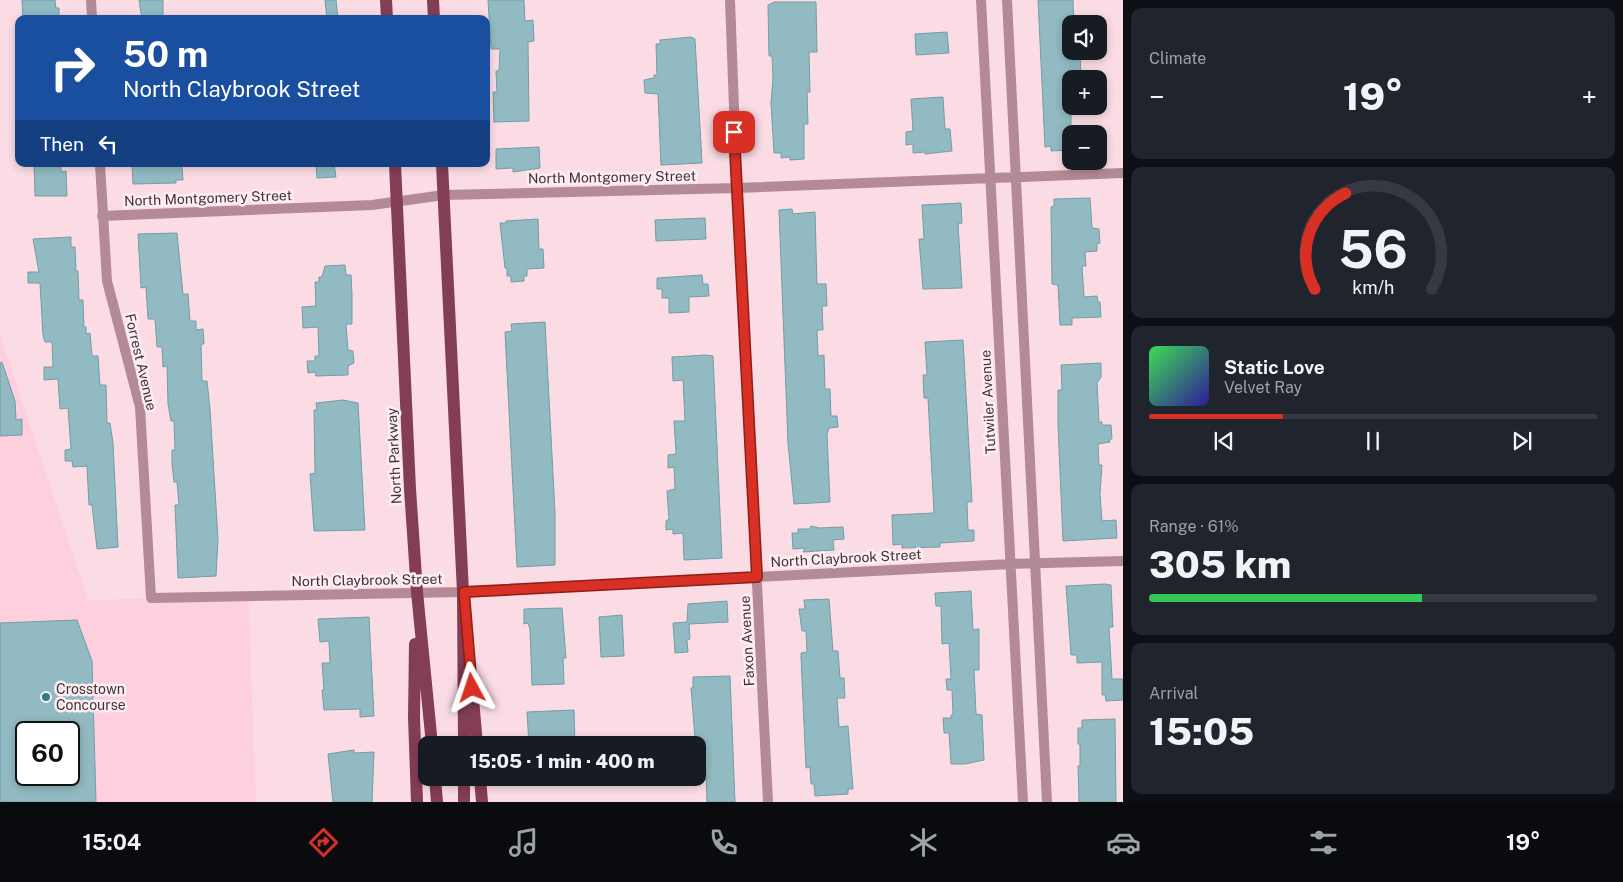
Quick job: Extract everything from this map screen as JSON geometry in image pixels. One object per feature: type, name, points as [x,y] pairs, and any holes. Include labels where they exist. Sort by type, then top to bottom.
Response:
[{"type":"main road","points":[[386,0],[387,15]]},
{"type":"main road","points":[[433,0],[434,15]]},
{"type":"main road","name":"North Parkway","points":[[395,167],[410,489],[417,592],[431,736]]},
{"type":"main road","points":[[442,167],[464,592],[476,736]]},
{"type":"main road","points":[[417,592],[414,717],[417,802]]},
{"type":"main road","points":[[464,592],[464,736]]},
{"type":"main road","points":[[436,786],[437,802]]},
{"type":"main road","points":[[464,786],[464,802]]},
{"type":"main road","points":[[481,786],[482,802]]},
{"type":"street","points":[[91,0],[92,15]]},
{"type":"street","name":"Faxon Avenue","points":[[730,0],[736,188],[768,802]]},
{"type":"street","name":"Tutwiler Avenue","points":[[981,0],[1023,802]]},
{"type":"street","points":[[1007,0],[1047,802]]},
{"type":"street","name":"Forrest Avenue","points":[[100,167],[107,281],[140,407],[151,598]]},
{"type":"street","name":"North Montgomery Street","points":[[102,216],[397,203],[444,195],[736,188],[1123,173]]},
{"type":"street","name":"North Claybrook Street","points":[[151,598],[464,592],[1011,564],[1123,561]]},
{"type":"shaded area","points":[[0,335],[88,600],[248,596],[256,802],[0,802]]},
{"type":"building","points":[[22,0],[55,0],[56,8],[59,8],[59,15],[23,15]]},
{"type":"building","points":[[139,0],[163,0],[163,15],[141,15]]},
{"type":"building","points":[[325,0],[336,0],[338,15],[327,15]]},
{"type":"building","points":[[488,0],[524,0],[525,21],[533,20],[534,41],[528,42],[529,121],[494,122],[493,92],[497,92],[496,71],[499,71],[500,49],[491,49]]},
{"type":"building","points":[[1038,0],[1073,0],[1074,15],[1062,15],[1062,60],[1080,60],[1081,70],[1062,70],[1062,115],[1071,115],[1071,125],[1062,125],[1062,150],[1051,151],[1051,146],[1045,147]]},
{"type":"building","points":[[774,2],[816,2],[817,52],[809,52],[810,92],[807,92],[808,124],[804,124],[804,159],[790,160],[790,157],[781,158],[781,153],[774,153],[771,103],[773,78],[772,56],[769,56],[768,5]]},
{"type":"building","points":[[947,32],[949,53],[916,55],[915,34]]},
{"type":"building","points":[[691,37],[695,39],[702,163],[661,165],[658,94],[645,93],[644,80],[654,78],[654,75],[657,75],[656,44],[660,44],[660,40]]},
{"type":"building","points":[[943,97],[945,129],[950,129],[952,151],[925,154],[925,152],[913,153],[913,144],[906,145],[906,132],[913,131],[911,99]]},
{"type":"building","points":[[539,147],[540,168],[513,172],[513,168],[496,169],[496,149]]},
{"type":"building","points":[[34,167],[61,167],[61,172],[66,171],[67,196],[35,196]]},
{"type":"building","points":[[132,167],[182,167],[183,180],[176,180],[176,183],[133,184]]},
{"type":"building","points":[[316,167],[334,167],[336,177],[317,178]]},
{"type":"building","points":[[1090,198],[1092,228],[1099,229],[1100,243],[1097,244],[1097,251],[1085,252],[1086,266],[1082,266],[1084,297],[1097,296],[1098,302],[1100,302],[1101,317],[1072,318],[1072,325],[1060,325],[1058,285],[1052,284],[1051,207],[1054,206],[1054,199]]},
{"type":"building","points":[[961,203],[962,223],[958,224],[962,288],[923,289],[919,239],[924,239],[922,205]]},
{"type":"building","points":[[792,209],[793,214],[815,212],[817,284],[826,284],[827,306],[822,306],[823,330],[817,330],[818,356],[824,355],[825,389],[830,389],[831,416],[837,416],[838,427],[829,428],[827,434],[830,502],[794,504],[788,443],[779,210]]},
{"type":"building","points":[[705,218],[706,239],[656,241],[655,220]]},
{"type":"building","points":[[538,219],[539,249],[543,249],[544,268],[527,269],[527,276],[524,276],[524,281],[511,282],[511,276],[507,276],[507,268],[505,268],[500,223]]},
{"type":"building","points":[[177,233],[183,294],[188,294],[190,321],[196,321],[196,330],[203,329],[204,344],[201,344],[202,381],[207,381],[210,409],[218,539],[216,576],[178,578],[175,505],[179,505],[177,482],[174,482],[172,464],[172,450],[175,450],[174,421],[171,421],[168,404],[167,366],[163,367],[162,347],[157,347],[155,319],[148,319],[146,287],[141,288],[138,234]]},
{"type":"building","points":[[71,237],[71,247],[75,247],[79,300],[83,300],[84,327],[86,327],[86,334],[90,333],[92,356],[98,356],[100,385],[106,385],[107,423],[110,423],[113,443],[118,547],[97,549],[92,505],[89,505],[87,466],[73,467],[72,461],[65,461],[65,450],[71,449],[68,408],[60,409],[58,379],[44,380],[44,367],[53,367],[52,342],[45,342],[43,336],[40,283],[28,283],[28,272],[39,272],[33,239]]},
{"type":"building","points":[[345,265],[346,275],[351,275],[352,324],[346,324],[348,350],[353,351],[354,363],[348,366],[348,375],[316,376],[315,372],[308,373],[307,361],[315,361],[315,356],[319,356],[318,327],[303,328],[302,307],[316,306],[315,282],[319,282],[319,277],[322,277],[325,266]]},
{"type":"building","points":[[702,275],[703,284],[708,284],[709,296],[689,297],[689,312],[669,313],[669,298],[662,298],[662,289],[657,289],[657,278]]},
{"type":"building","points":[[545,322],[555,512],[555,565],[517,567],[505,332],[512,331],[511,324]]},
{"type":"building","points":[[963,340],[972,502],[967,502],[968,530],[974,530],[974,541],[940,543],[940,547],[902,548],[902,544],[893,545],[892,515],[934,513],[928,398],[924,398],[923,375],[927,375],[925,342]]},
{"type":"building","points":[[713,356],[722,558],[684,560],[683,533],[673,534],[673,529],[666,530],[666,521],[669,519],[667,491],[675,489],[674,467],[668,468],[668,455],[676,454],[674,421],[685,421],[683,380],[673,381],[672,357]]},
{"type":"building","points":[[2,362],[15,401],[16,420],[22,419],[22,435],[0,436],[0,363]]},
{"type":"building","points":[[1101,363],[1101,377],[1097,383],[1099,422],[1102,422],[1102,425],[1111,425],[1112,439],[1109,439],[1110,442],[1098,444],[1099,465],[1102,465],[1100,494],[1102,521],[1116,520],[1117,538],[1063,541],[1058,425],[1058,390],[1062,390],[1061,365]]},
{"type":"building","points":[[343,400],[358,403],[365,530],[314,531],[310,474],[315,473],[314,410],[317,410],[316,403]]},
{"type":"building","points":[[811,526],[819,528],[843,527],[844,539],[833,540],[834,550],[803,552],[805,548],[793,549],[792,533],[798,533],[798,529],[810,529]]},
{"type":"building","points":[[1111,585],[1113,627],[1109,627],[1112,679],[1123,679],[1123,700],[1106,701],[1105,695],[1102,695],[1102,662],[1077,663],[1077,655],[1071,655],[1066,586]]},
{"type":"building","points":[[971,591],[973,630],[979,629],[979,670],[974,670],[976,714],[982,715],[984,760],[965,764],[951,764],[949,733],[944,733],[943,718],[951,718],[951,715],[953,715],[952,690],[947,690],[946,679],[951,679],[949,643],[942,644],[941,606],[936,606],[935,593]]},
{"type":"building","points":[[829,599],[833,651],[838,651],[840,678],[844,678],[845,698],[837,698],[839,727],[848,726],[853,789],[848,789],[848,794],[815,796],[814,784],[811,784],[810,767],[806,768],[801,653],[807,652],[806,631],[802,631],[799,609],[805,609],[804,600]]},
{"type":"building","points":[[727,601],[728,622],[689,624],[690,639],[687,640],[688,652],[675,653],[673,623],[687,622],[688,604]]},
{"type":"building","points":[[562,608],[566,658],[563,658],[564,684],[532,685],[530,629],[528,623],[524,624],[524,609]]},
{"type":"building","points":[[622,615],[624,656],[601,657],[599,617]]},
{"type":"building","points":[[369,617],[374,716],[360,717],[360,709],[324,710],[322,663],[330,663],[329,641],[320,642],[318,619]]},
{"type":"building","name":"Crosstown Concourse","points":[[77,620],[92,661],[96,802],[0,802],[0,623]]},
{"type":"building","points":[[730,676],[735,802],[707,802],[706,736],[695,736],[691,688],[693,688],[693,677]]},
{"type":"building","points":[[574,710],[575,736],[528,736],[527,712]]},
{"type":"building","points":[[1115,719],[1116,802],[1079,802],[1078,766],[1080,766],[1080,744],[1078,744],[1078,728],[1082,728],[1082,720]]},
{"type":"building","points":[[354,750],[354,753],[374,752],[372,802],[333,802],[328,754]]},
{"type":"place","name":"Crosstown Concourse","points":[[46,697]]},
{"type":"route","points":[[472,688],[464,592],[757,577],[734,132]]}]
